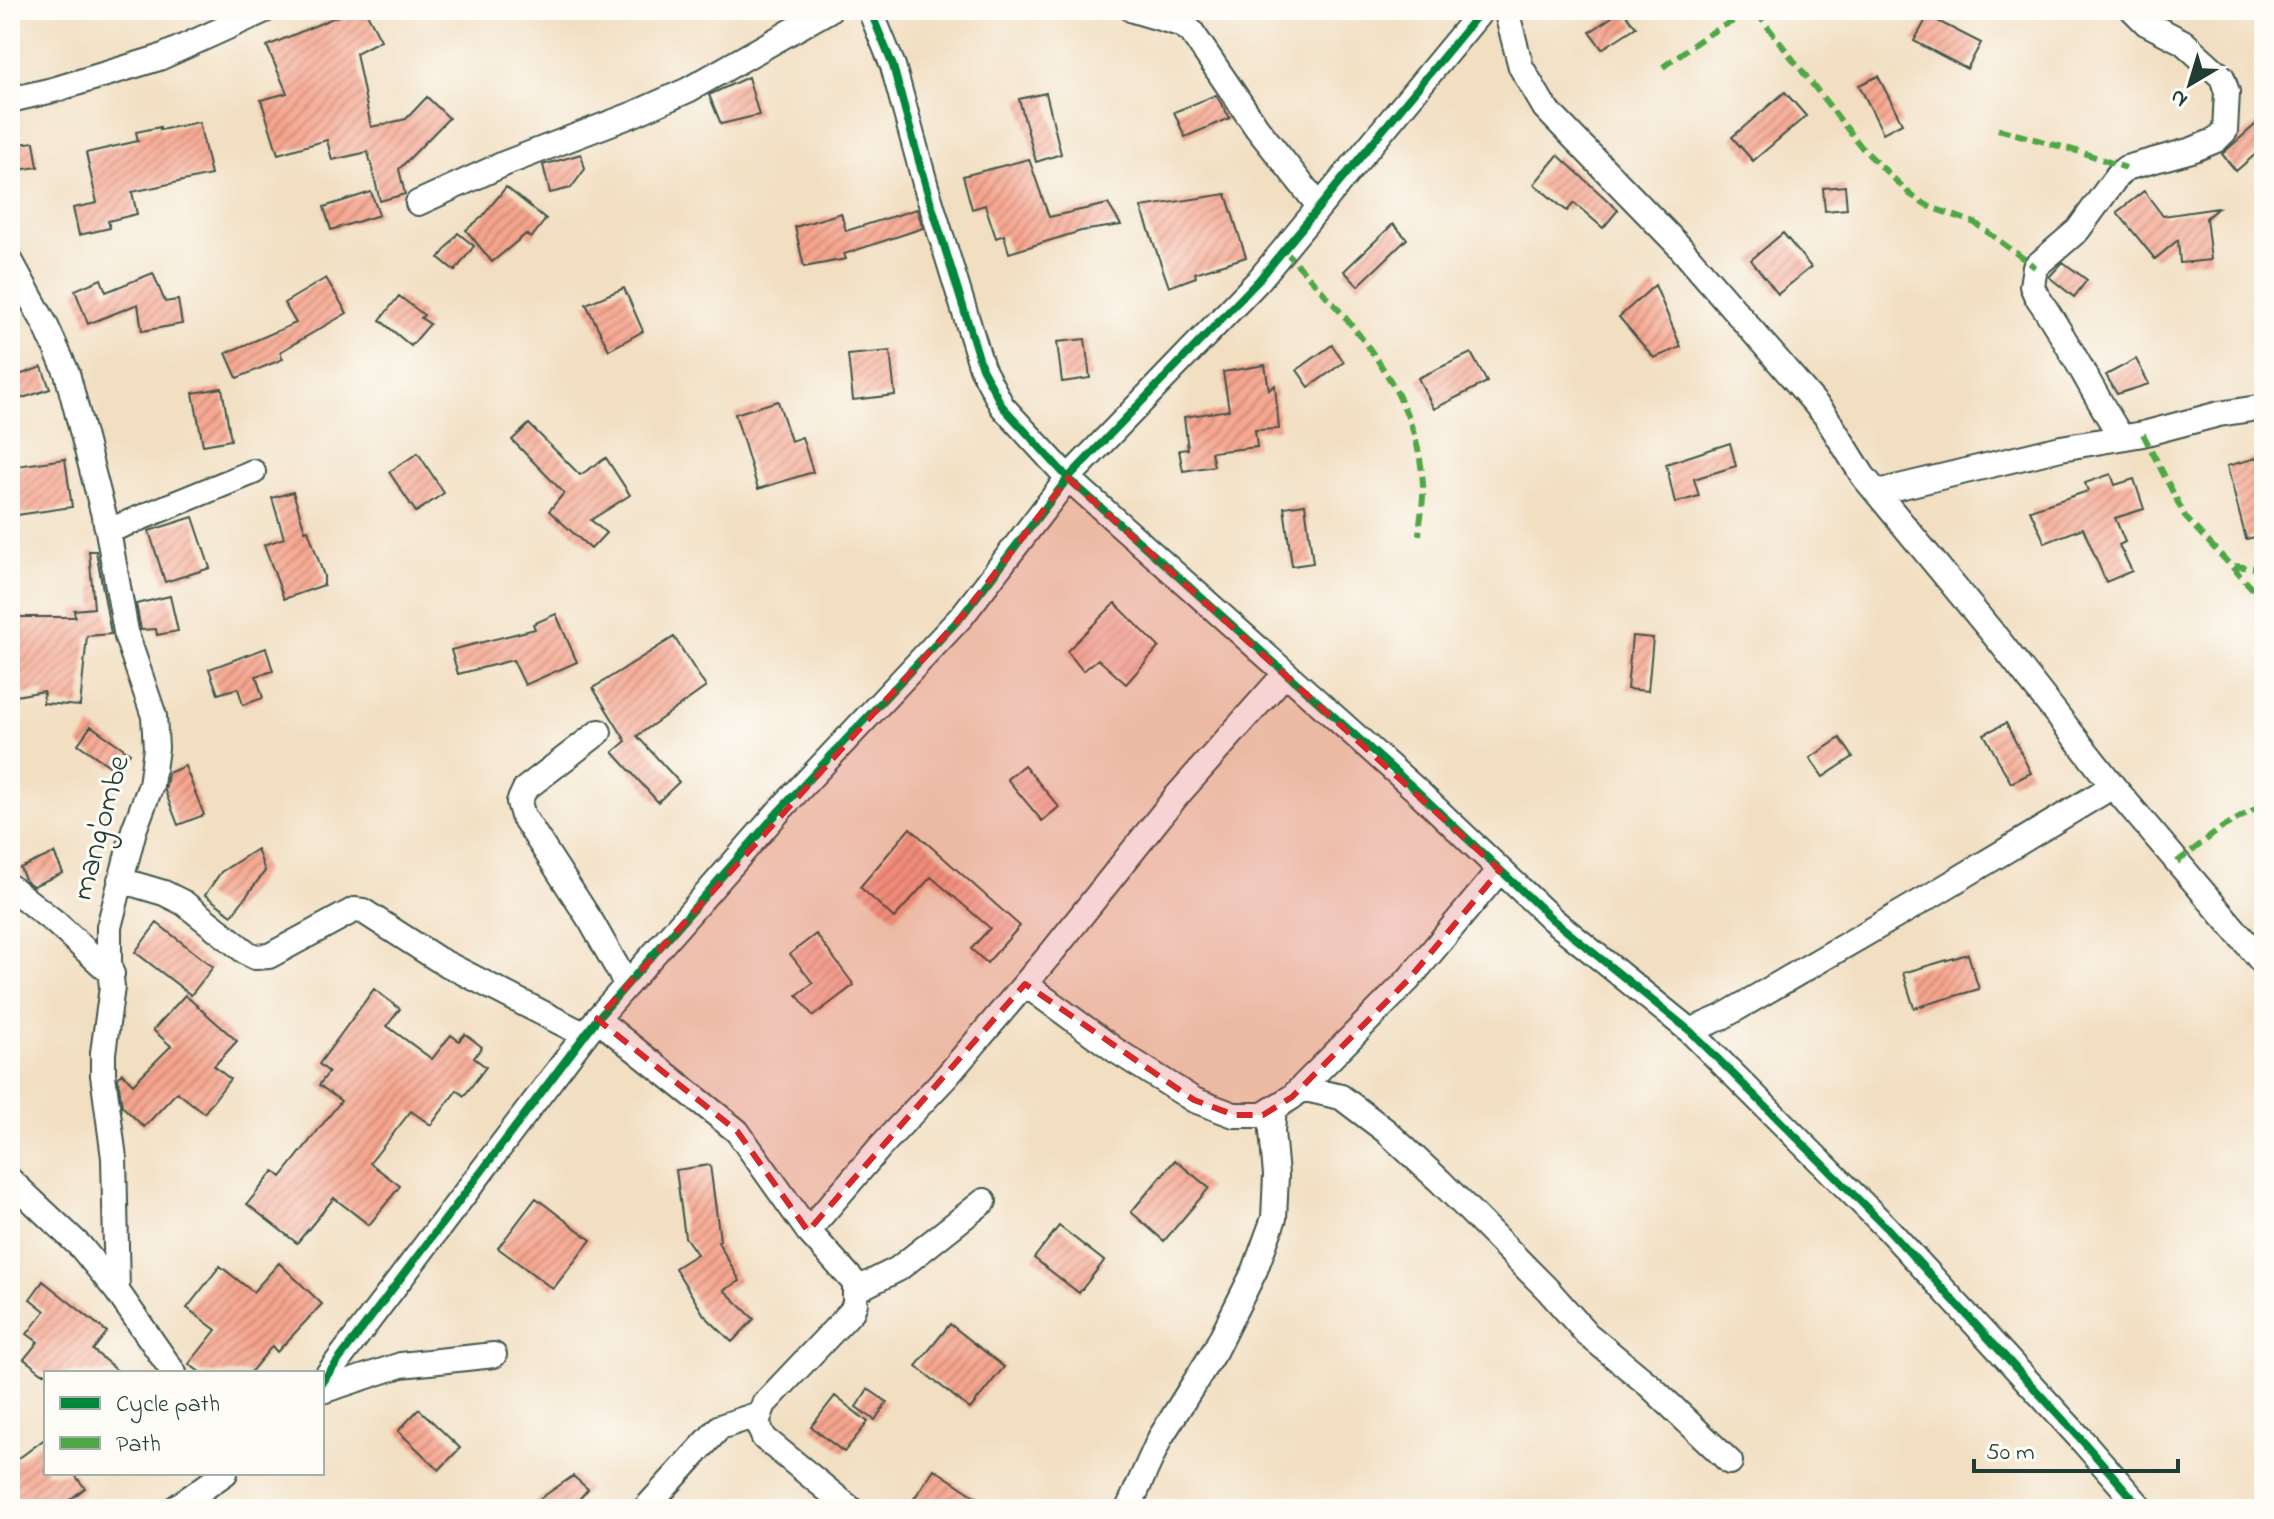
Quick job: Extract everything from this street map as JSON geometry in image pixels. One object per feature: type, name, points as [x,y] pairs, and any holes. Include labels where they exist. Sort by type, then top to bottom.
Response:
[{"type":"street","points":[[10,100],[159,58],[265,10]]},
{"type":"street","points":[[418,203],[506,163],[688,90],[829,10]]},
{"type":"street","points":[[870,10],[893,66],[926,187],[982,368],[1002,406],[1068,478],[1415,789],[1553,920],[1690,1031],[1887,1228],[2142,1509]]},
{"type":"street","points":[[1133,10],[1180,24],[1191,31],[1257,128],[1319,206]]},
{"type":"street","points":[[324,1379],[591,1027],[779,811],[962,616],[1068,478],[1258,281],[1482,10]]},
{"type":"street","points":[[1506,10],[1521,67],[1536,96],[1679,246],[1815,403],[1839,434],[1853,462],[2113,786],[2264,964]]},
{"type":"street","points":[[2121,437],[2085,379],[2072,349],[2036,295],[2032,286],[2033,272],[2037,264],[2078,230],[2126,168],[2192,150],[2216,140],[2227,125],[2227,92],[2222,77],[2183,42],[2146,23],[2133,10]]},
{"type":"street","name":"mang'ombe","points":[[10,260],[45,324],[67,373],[108,531],[127,637],[154,716],[156,748],[151,785],[134,830],[109,927],[112,974],[103,1075],[114,1158],[117,1291]]},
{"type":"street","points":[[1878,492],[2061,448],[2264,407]]},
{"type":"street","points":[[108,531],[253,472]]},
{"type":"street","points":[[808,1231],[881,1146],[947,1076],[1175,798],[1285,674]]},
{"type":"street","points":[[599,732],[525,789],[519,802],[523,816],[592,923],[627,985]]},
{"type":"street","points":[[1690,1031],[1722,1017],[1914,906],[2113,786]]},
{"type":"street","points":[[1025,984],[1115,1050],[1194,1100],[1234,1115],[1263,1115],[1301,1088],[1408,980],[1500,870]]},
{"type":"street","points":[[120,880],[164,893],[184,903],[255,957],[269,956],[354,910],[363,911],[439,960],[591,1027],[737,1131],[808,1231],[855,1283],[852,1311],[764,1404],[759,1414],[759,1430],[764,1438],[851,1509]]},
{"type":"street","points":[[10,887],[56,923],[112,974]]},
{"type":"street","points":[[1301,1088],[1341,1097],[1386,1131],[1548,1290],[1587,1334],[1649,1385],[1730,1462]]},
{"type":"street","points":[[1128,1509],[1160,1438],[1215,1350],[1260,1257],[1274,1218],[1274,1108]]},
{"type":"street","points":[[16,1196],[81,1247],[117,1291],[173,1371]]},
{"type":"street","points":[[856,1290],[898,1269],[984,1201]]},
{"type":"street","points":[[324,1390],[401,1365],[494,1355]]},
{"type":"street","points":[[645,1509],[720,1427],[759,1414]]},
{"type":"street","points":[[174,1509],[222,1475]]},
{"type":"highlighted area","points":[[1068,478],[1500,870],[1408,980],[1292,1097],[1263,1115],[1234,1115],[1194,1100],[1025,984],[808,1231],[737,1131],[597,1019],[962,616]]},
{"type":"building","points":[[335,10],[365,10],[381,40],[356,53],[371,127],[406,119],[427,97],[449,118],[399,169],[405,194],[380,201],[368,152],[332,160],[327,140],[278,154],[261,100],[287,93],[267,46],[338,16]]},
{"type":"building","points":[[1622,10],[1636,27],[1602,49],[1590,32]]},
{"type":"building","points":[[1928,16],[1981,43],[1967,69],[1914,41]]},
{"type":"building","points":[[1878,76],[1902,123],[1883,133],[1859,85]]},
{"type":"building","points":[[748,77],[759,115],[721,124],[709,95]]},
{"type":"building","points":[[1785,92],[1806,116],[1753,161],[1732,137]]},
{"type":"building","points":[[1046,93],[1061,154],[1036,162],[1019,99]]},
{"type":"building","points":[[1216,95],[1230,118],[1185,137],[1174,112]]},
{"type":"building","points":[[2264,117],[2264,147],[2236,171],[2222,154]]},
{"type":"building","points":[[199,122],[211,175],[132,192],[137,214],[108,221],[110,228],[79,235],[73,208],[97,203],[86,153],[138,141],[136,132]]},
{"type":"building","points":[[34,142],[38,167],[10,171],[10,145]]},
{"type":"building","points":[[581,154],[585,169],[571,188],[550,193],[543,165]]},
{"type":"building","points":[[1558,155],[1618,210],[1603,228],[1574,203],[1567,211],[1534,184]]},
{"type":"building","points":[[1029,159],[1049,217],[1108,204],[1121,225],[1081,231],[1009,253],[1004,235],[996,238],[985,205],[972,209],[963,176]]},
{"type":"building","points":[[1845,186],[1847,209],[1825,211],[1823,188]]},
{"type":"building","points":[[506,187],[546,219],[531,238],[526,234],[492,262],[466,230],[482,217]]},
{"type":"building","points":[[2144,191],[2163,216],[2218,208],[2206,218],[2211,260],[2180,263],[2178,240],[2155,259],[2117,212]]},
{"type":"building","points":[[371,192],[379,215],[331,230],[324,207]]},
{"type":"building","points":[[1226,194],[1246,257],[1195,273],[1196,277],[1169,287],[1141,207]]},
{"type":"building","points":[[917,209],[923,228],[844,254],[846,259],[804,267],[795,227],[841,213],[846,231]]},
{"type":"building","points":[[1393,224],[1407,239],[1358,286],[1344,271]]},
{"type":"building","points":[[458,233],[474,246],[455,271],[439,258]]},
{"type":"building","points":[[1783,233],[1811,267],[1778,294],[1751,260]]},
{"type":"building","points":[[2063,262],[2087,280],[2074,297],[2049,277]]},
{"type":"building","points":[[153,273],[165,302],[178,300],[182,324],[142,331],[138,304],[88,324],[75,290],[101,279],[106,292]]},
{"type":"building","points":[[326,278],[347,313],[280,352],[283,359],[237,378],[226,353],[296,323],[284,303]]},
{"type":"building","points":[[1655,285],[1681,347],[1654,358],[1619,317]]},
{"type":"building","points":[[624,288],[643,331],[609,350],[586,304]]},
{"type":"building","points":[[399,296],[424,315],[421,318],[430,324],[411,346],[380,320]]},
{"type":"building","points":[[1085,339],[1090,378],[1062,382],[1057,342]]},
{"type":"building","points":[[1332,345],[1344,362],[1309,387],[1297,370]]},
{"type":"building","points":[[890,351],[895,395],[853,400],[848,355]]},
{"type":"building","points":[[1471,353],[1487,382],[1434,409],[1418,378]]},
{"type":"building","points":[[2136,359],[2149,384],[2117,394],[2106,375]]},
{"type":"building","points":[[1265,365],[1269,390],[1275,385],[1279,429],[1255,430],[1257,447],[1211,452],[1214,466],[1183,471],[1179,450],[1188,449],[1184,417],[1229,410],[1223,372]]},
{"type":"building","points":[[42,367],[50,389],[10,402],[10,378]]},
{"type":"building","points":[[222,388],[231,440],[203,445],[193,393]]},
{"type":"building","points":[[778,401],[791,441],[802,437],[813,472],[758,489],[735,414]]},
{"type":"building","points":[[529,424],[580,475],[606,458],[630,495],[591,520],[606,533],[591,549],[549,511],[564,493],[512,440]]},
{"type":"building","points":[[1730,443],[1736,466],[1694,479],[1699,496],[1675,503],[1666,464]]},
{"type":"building","points":[[418,453],[444,493],[416,512],[389,472]]},
{"type":"building","points":[[2264,456],[2264,535],[2246,539],[2227,466]]},
{"type":"building","points":[[65,459],[72,507],[10,516],[10,467]]},
{"type":"building","points":[[2111,474],[2115,485],[2134,479],[2144,509],[2115,518],[2125,542],[2119,545],[2132,571],[2106,582],[2083,528],[2045,543],[2030,510],[2088,491],[2085,483]]},
{"type":"building","points":[[293,492],[324,576],[324,585],[284,599],[264,545],[284,538],[272,498]]},
{"type":"building","points":[[1305,504],[1313,563],[1292,566],[1284,507]]},
{"type":"building","points":[[193,517],[210,568],[165,582],[149,531]]},
{"type":"building","points":[[89,551],[96,551],[111,634],[87,636],[80,706],[43,703],[44,691],[10,697],[10,617],[75,617],[74,610],[94,608]]},
{"type":"building","points":[[170,596],[178,631],[157,635],[156,629],[141,630],[136,604]]},
{"type":"building","points":[[1115,603],[1159,647],[1126,684],[1098,659],[1083,671],[1067,651]]},
{"type":"building","points":[[556,614],[577,662],[525,685],[513,660],[458,674],[451,650],[535,629],[533,624]]},
{"type":"building","points":[[1632,636],[1653,638],[1648,691],[1627,689]]},
{"type":"building","points":[[674,637],[706,687],[637,736],[679,782],[658,802],[613,752],[626,741],[593,688]]},
{"type":"building","points":[[266,648],[273,671],[256,676],[263,698],[243,705],[238,688],[218,694],[209,669]]},
{"type":"building","points":[[2006,723],[2031,773],[2011,783],[1984,734]]},
{"type":"building","points":[[91,726],[130,753],[120,767],[111,767],[78,744]]},
{"type":"building","points":[[1840,738],[1853,757],[1823,777],[1810,758]]},
{"type":"building","points":[[1024,765],[1059,807],[1042,821],[1007,779]]},
{"type":"building","points":[[185,766],[204,815],[178,825],[165,791],[168,773]]},
{"type":"building","points":[[910,828],[1020,926],[987,963],[971,949],[990,928],[931,877],[894,918],[860,887]]},
{"type":"building","points":[[257,849],[265,871],[232,915],[205,895],[221,872]]},
{"type":"building","points":[[54,853],[63,873],[33,886],[26,881],[20,868]]},
{"type":"building","points":[[157,923],[213,967],[191,995],[135,952]]},
{"type":"building","points":[[816,934],[854,985],[813,1016],[797,995],[813,983],[790,954]]},
{"type":"building","points":[[1968,954],[1979,989],[1914,1008],[1903,973]]},
{"type":"building","points":[[374,989],[400,1009],[387,1026],[432,1059],[451,1035],[459,1041],[465,1034],[482,1047],[474,1058],[486,1067],[464,1096],[457,1090],[431,1125],[411,1111],[370,1163],[400,1186],[369,1225],[334,1198],[297,1243],[247,1204],[274,1171],[281,1177],[341,1101],[319,1085],[329,1072],[319,1064]]},
{"type":"building","points":[[185,995],[237,1041],[214,1066],[230,1079],[204,1113],[177,1092],[144,1127],[122,1106],[118,1078],[122,1073],[133,1084],[171,1046],[153,1030]]},
{"type":"building","points":[[1175,1160],[1209,1188],[1164,1241],[1131,1212]]},
{"type":"building","points":[[710,1165],[718,1242],[740,1281],[724,1290],[754,1319],[732,1342],[704,1315],[675,1268],[697,1254],[685,1237],[676,1170]]},
{"type":"building","points":[[536,1198],[591,1240],[553,1289],[498,1248]]},
{"type":"building","points":[[1059,1226],[1104,1261],[1079,1293],[1034,1258]]},
{"type":"building","points":[[279,1263],[322,1304],[277,1352],[272,1346],[252,1371],[198,1371],[189,1364],[216,1330],[187,1308],[220,1266],[253,1292]]},
{"type":"building","points":[[43,1281],[107,1332],[93,1350],[118,1371],[42,1373],[24,1359],[38,1342],[27,1334],[45,1311],[30,1299]]},
{"type":"building","points":[[950,1324],[1004,1367],[970,1409],[916,1366]]},
{"type":"building","points":[[868,1389],[887,1402],[875,1420],[856,1407]]},
{"type":"building","points":[[835,1396],[868,1422],[844,1452],[811,1427]]},
{"type":"building","points":[[419,1409],[460,1448],[439,1470],[398,1431]]},
{"type":"building","points":[[44,1440],[44,1475],[75,1475],[85,1488],[58,1509],[10,1509],[10,1465]]},
{"type":"building","points":[[934,1469],[994,1509],[955,1509],[941,1500],[935,1509],[907,1509]]},
{"type":"building","points":[[573,1476],[588,1489],[571,1509],[525,1509]]},
{"type":"marked path","points":[[1663,67],[1728,24],[1773,10]]},
{"type":"marked path","points":[[1756,12],[1863,149],[1911,195],[1930,207],[1975,223],[2035,267]]},
{"type":"marked path","points":[[1998,129],[2126,168]]},
{"type":"marked path","points":[[1284,250],[1331,301],[1375,356],[1408,417],[1418,450],[1423,491],[1419,535]]},
{"type":"marked path","points":[[2143,434],[2186,518],[2264,601]]},
{"type":"marked path","points":[[2234,566],[2264,569]]},
{"type":"marked path","points":[[2177,862],[2223,827],[2264,804]]},
{"type":"cycle path","points":[[870,10],[893,66],[926,187],[982,368],[1002,406],[1068,478],[1415,789],[1553,920],[1690,1031],[1887,1228],[2142,1509]]},
{"type":"cycle path","points":[[324,1379],[597,1019],[779,811],[962,616],[1068,478],[1258,281],[1482,10]]}]
